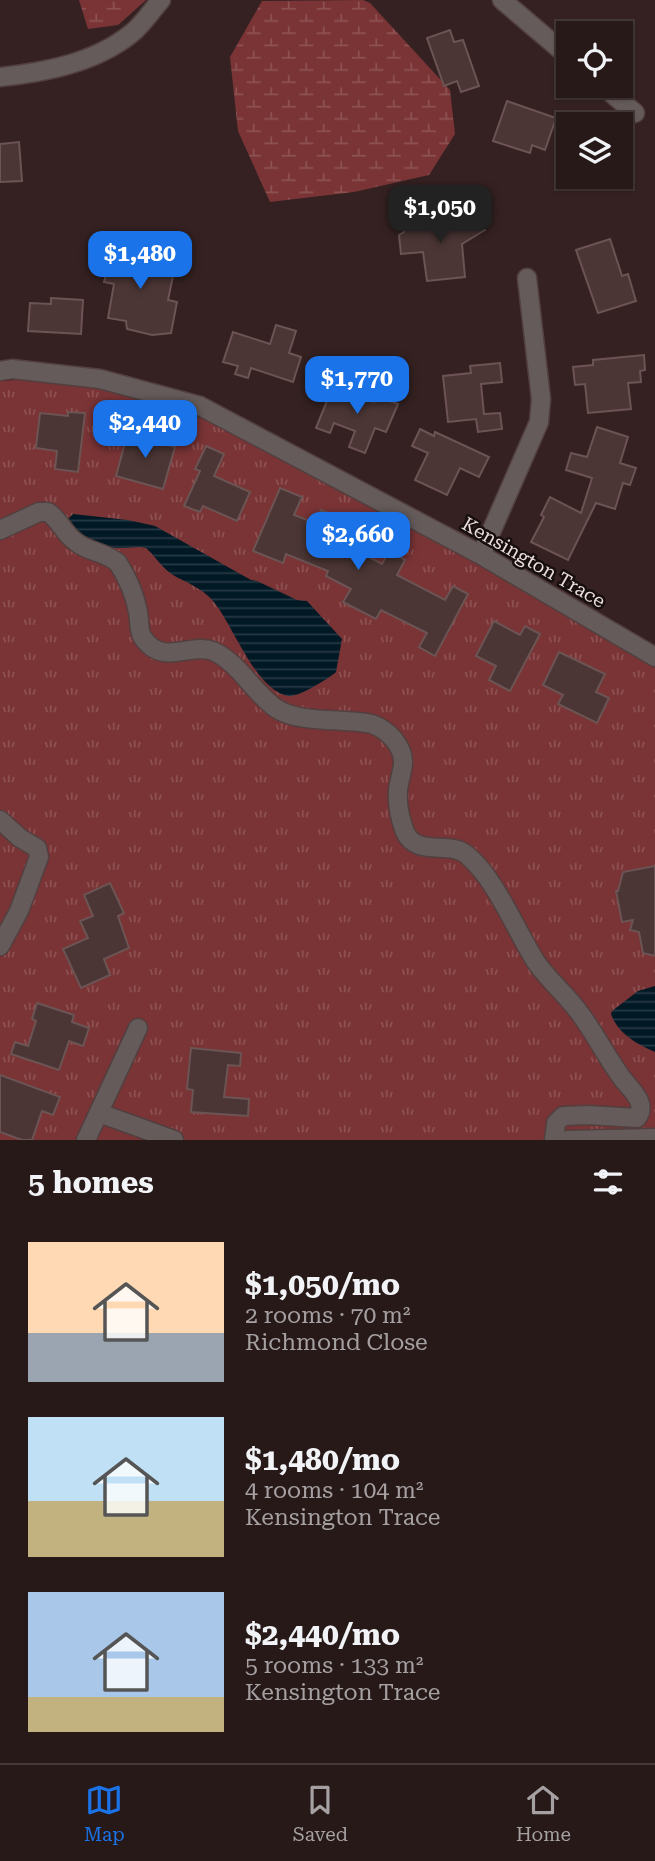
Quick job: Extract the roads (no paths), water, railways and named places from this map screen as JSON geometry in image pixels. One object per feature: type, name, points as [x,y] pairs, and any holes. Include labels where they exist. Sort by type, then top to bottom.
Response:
[{"type":"street","points":[[0,77],[32,74],[86,60],[133,32],[161,0]]},
{"type":"street","points":[[502,0],[556,46]]},
{"type":"street","points":[[617,98],[635,113]]},
{"type":"street","points":[[481,555],[539,422],[541,399],[527,278]]},
{"type":"street","name":"Kensington Trace","points":[[0,370],[100,379],[200,406],[481,555],[655,657]]},
{"type":"street","points":[[0,530],[39,512],[48,512],[78,544],[118,563],[137,607],[141,635],[152,647],[172,653],[213,651],[230,662],[270,703],[283,712],[367,723],[383,729],[390,736],[402,756],[398,799],[408,836],[423,846],[465,852],[479,867],[536,961],[581,1014],[622,1079],[637,1095],[640,1112],[637,1118],[563,1116],[556,1123],[554,1140]]},
{"type":"street","points":[[0,820],[20,838],[37,848],[39,857],[19,911],[0,946]]},
{"type":"street","points":[[86,1140],[138,1028]]},
{"type":"street","points":[[99,1113],[174,1140]]},
{"type":"street","points":[[567,1140],[655,1138]]},
{"type":"water","points":[[73,514],[155,526],[251,580],[297,600],[307,601],[342,639],[336,672],[294,696],[277,692],[266,683],[246,656],[209,596],[169,572],[146,548],[108,547],[85,538],[68,519]]},
{"type":"water","points":[[655,986],[655,1052],[623,1033],[611,1014],[638,991]]}]
